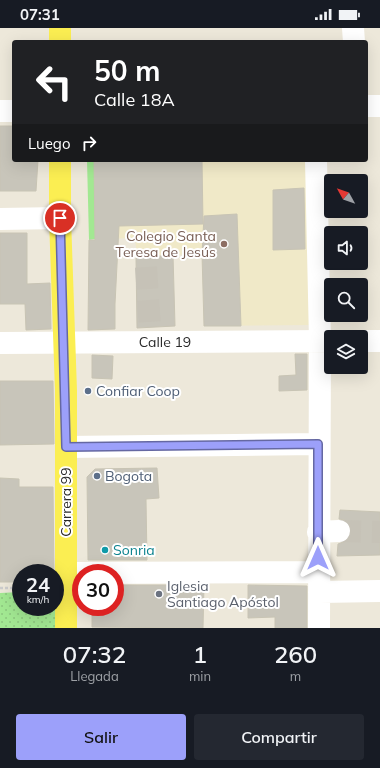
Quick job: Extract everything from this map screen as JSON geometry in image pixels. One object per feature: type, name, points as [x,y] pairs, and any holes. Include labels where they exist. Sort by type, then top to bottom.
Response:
[{"type":"main road","points":[[60,28],[60,40]]},
{"type":"main road","name":"Carrera 99","points":[[60,162],[66,447],[66,628]]},
{"type":"street","points":[[353,28],[354,40]]},
{"type":"street","points":[[368,106],[380,106]]},
{"type":"street","points":[[0,111],[12,111]]},
{"type":"street","points":[[316,162],[325,330]]},
{"type":"street","points":[[0,219],[60,218]]},
{"type":"street","name":"Calle 19","points":[[0,343],[64,343],[151,334],[324,341]]},
{"type":"street","points":[[368,341],[380,341]]},
{"type":"street","points":[[319,628],[318,582],[328,532],[318,444],[324,367]]},
{"type":"street","points":[[66,447],[318,444]]},
{"type":"street","points":[[66,573],[318,582],[380,591]]},
{"type":"path","points":[[0,588],[12,588]]},
{"type":"shaded area","name":"Colegio Santa Teresa de Jesús","points":[[94,162],[309,162],[313,325],[204,326],[202,254],[137,256],[135,238],[96,239]]},
{"type":"green space","points":[[87,162],[94,162],[96,239],[89,240]]},
{"type":"green space","points":[[12,592],[12,616],[56,616],[58,628],[0,628],[0,593]]},
{"type":"building","points":[[0,126],[12,126],[12,162],[38,162],[36,191],[0,191]]},
{"type":"building","points":[[94,162],[202,162],[203,224],[119,226],[115,329],[88,330],[89,240],[95,240]]},
{"type":"building","points":[[304,188],[305,249],[273,250],[273,190]]},
{"type":"building","points":[[237,214],[241,326],[204,326],[202,254],[204,216]]},
{"type":"building","points":[[0,233],[27,233],[27,284],[50,283],[51,329],[26,330],[25,304],[0,304]]},
{"type":"building","points":[[173,255],[175,326],[137,328],[136,258]]},
{"type":"building","points":[[295,354],[307,354],[307,390],[279,391],[279,376],[296,375]]},
{"type":"building","points":[[92,355],[113,356],[112,379],[92,378]]},
{"type":"building","points":[[0,381],[53,381],[54,444],[0,445]]},
{"type":"building","points":[[157,468],[159,498],[146,499],[147,560],[88,560],[87,477],[95,469]]},
{"type":"building","points":[[0,478],[19,479],[19,487],[53,487],[54,564],[12,564],[12,582],[0,582]]},
{"type":"building","points":[[340,510],[380,512],[380,555],[337,556],[338,544],[346,541],[350,537],[351,531],[349,524],[345,520],[339,519]]},
{"type":"building","name":"Iglesia Santiago Apóstol","points":[[124,585],[204,585],[203,628],[92,627],[92,616],[124,616]]},
{"type":"building","points":[[248,585],[307,586],[307,628],[275,628],[275,617],[248,618]]},
{"type":"tunnel","points":[[146,267],[150,327]]},
{"type":"tunnel","points":[[339,531],[380,532]]},
{"type":"place","name":"Colegio Santa Teresa de Jesús","points":[[224,244]]},
{"type":"place","name":"Confiar Coop","points":[[88,391]]},
{"type":"place","name":"Bogota","points":[[97,476]]},
{"type":"place","name":"Sonria","points":[[105,550]]},
{"type":"place","name":"Iglesia Santiago Apóstol","points":[[159,594]]},
{"type":"route","points":[[60,218],[66,391],[66,447],[318,444],[318,558]]}]
